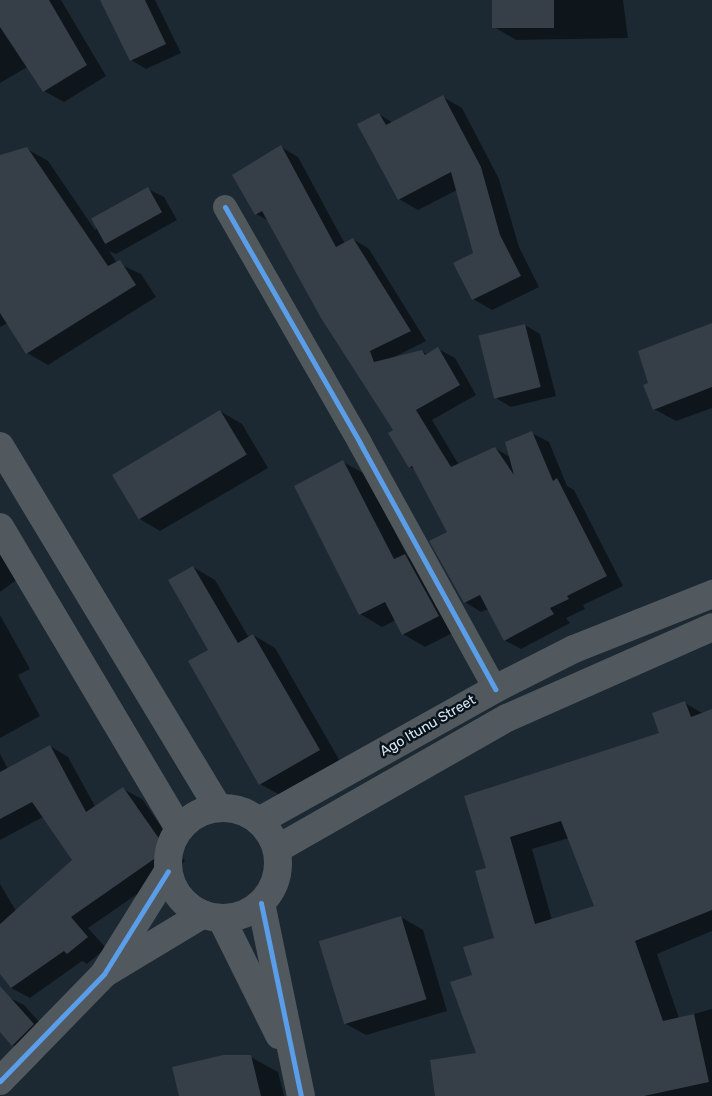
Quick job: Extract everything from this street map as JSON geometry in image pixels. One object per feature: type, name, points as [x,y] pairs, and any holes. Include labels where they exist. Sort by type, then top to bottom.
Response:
[{"type":"main road","points":[[0,446],[218,808]]},
{"type":"main road","points":[[0,528],[179,829]]},
{"type":"main road","name":"Ago Itunu Street","points":[[259,821],[495,688],[574,649],[712,594]]},
{"type":"main road","points":[[276,850],[507,718],[712,627]]},
{"type":"main road","points":[[104,974],[212,916],[242,915],[261,903],[276,879],[276,850],[270,834],[259,821],[233,809],[218,808],[197,814],[179,829],[170,849],[168,871],[174,889],[186,904],[212,916],[299,1084]]},
{"type":"main road","points":[[0,1081],[104,974],[168,871]]},
{"type":"main road","points":[[261,903],[299,1084]]},
{"type":"street","points":[[225,207],[360,443],[495,688]]},
{"type":"building","points":[[0,0],[49,0],[87,65],[43,92],[0,27]]},
{"type":"building","points":[[100,0],[145,0],[166,44],[130,61]]},
{"type":"building","points":[[492,0],[554,0],[554,28],[492,28]]},
{"type":"building","points":[[443,95],[481,167],[500,235],[521,276],[472,300],[453,263],[473,253],[451,172],[398,200],[357,124],[379,113],[386,125]]},
{"type":"building","points":[[281,145],[336,247],[353,238],[411,331],[370,351],[374,362],[422,350],[425,355],[438,347],[460,385],[416,410],[451,467],[495,447],[514,475],[505,442],[532,431],[553,481],[557,478],[607,576],[567,596],[569,599],[550,608],[554,614],[504,641],[480,595],[464,603],[429,541],[447,532],[412,466],[409,468],[388,433],[393,430],[321,318],[262,211],[255,215],[232,175]]},
{"type":"building","points":[[27,147],[108,266],[120,260],[136,285],[26,354],[0,313],[0,155]]},
{"type":"building","points":[[148,187],[162,212],[105,244],[91,219]]},
{"type":"building","points":[[712,323],[712,387],[653,410],[643,385],[648,383],[638,351]]},
{"type":"building","points":[[525,324],[541,387],[494,399],[478,336]]},
{"type":"building","points":[[220,410],[247,455],[139,519],[112,475]]},
{"type":"building","points":[[343,460],[394,559],[405,554],[439,616],[402,635],[385,602],[359,615],[294,486]]},
{"type":"building","points":[[193,566],[238,643],[253,634],[320,750],[259,785],[188,661],[208,650],[168,580]]},
{"type":"building","points":[[685,701],[691,717],[712,709],[712,910],[635,941],[663,1021],[694,1014],[709,1082],[644,1096],[435,1096],[430,1060],[476,1053],[450,982],[472,975],[463,947],[494,938],[475,871],[486,868],[464,796],[659,733],[652,713]],"holes":[[[561,821],[594,906],[535,924],[510,837]]]},
{"type":"building","points":[[50,745],[86,812],[123,787],[167,850],[71,917],[88,937],[67,954],[64,951],[11,988],[0,974],[0,924],[72,860],[32,802],[0,819],[0,772]]},
{"type":"building","points":[[401,916],[426,999],[344,1024],[319,941]]},
{"type":"building","points":[[0,986],[34,1024],[12,1046],[0,1032]]},
{"type":"building","points":[[223,1055],[251,1055],[261,1096],[179,1096],[172,1067]]},
{"type":"cycle path","points":[[225,207],[360,443],[495,689]]},
{"type":"cycle path","points":[[0,1081],[104,974],[168,871]]},
{"type":"cycle path","points":[[261,903],[301,1096]]}]
